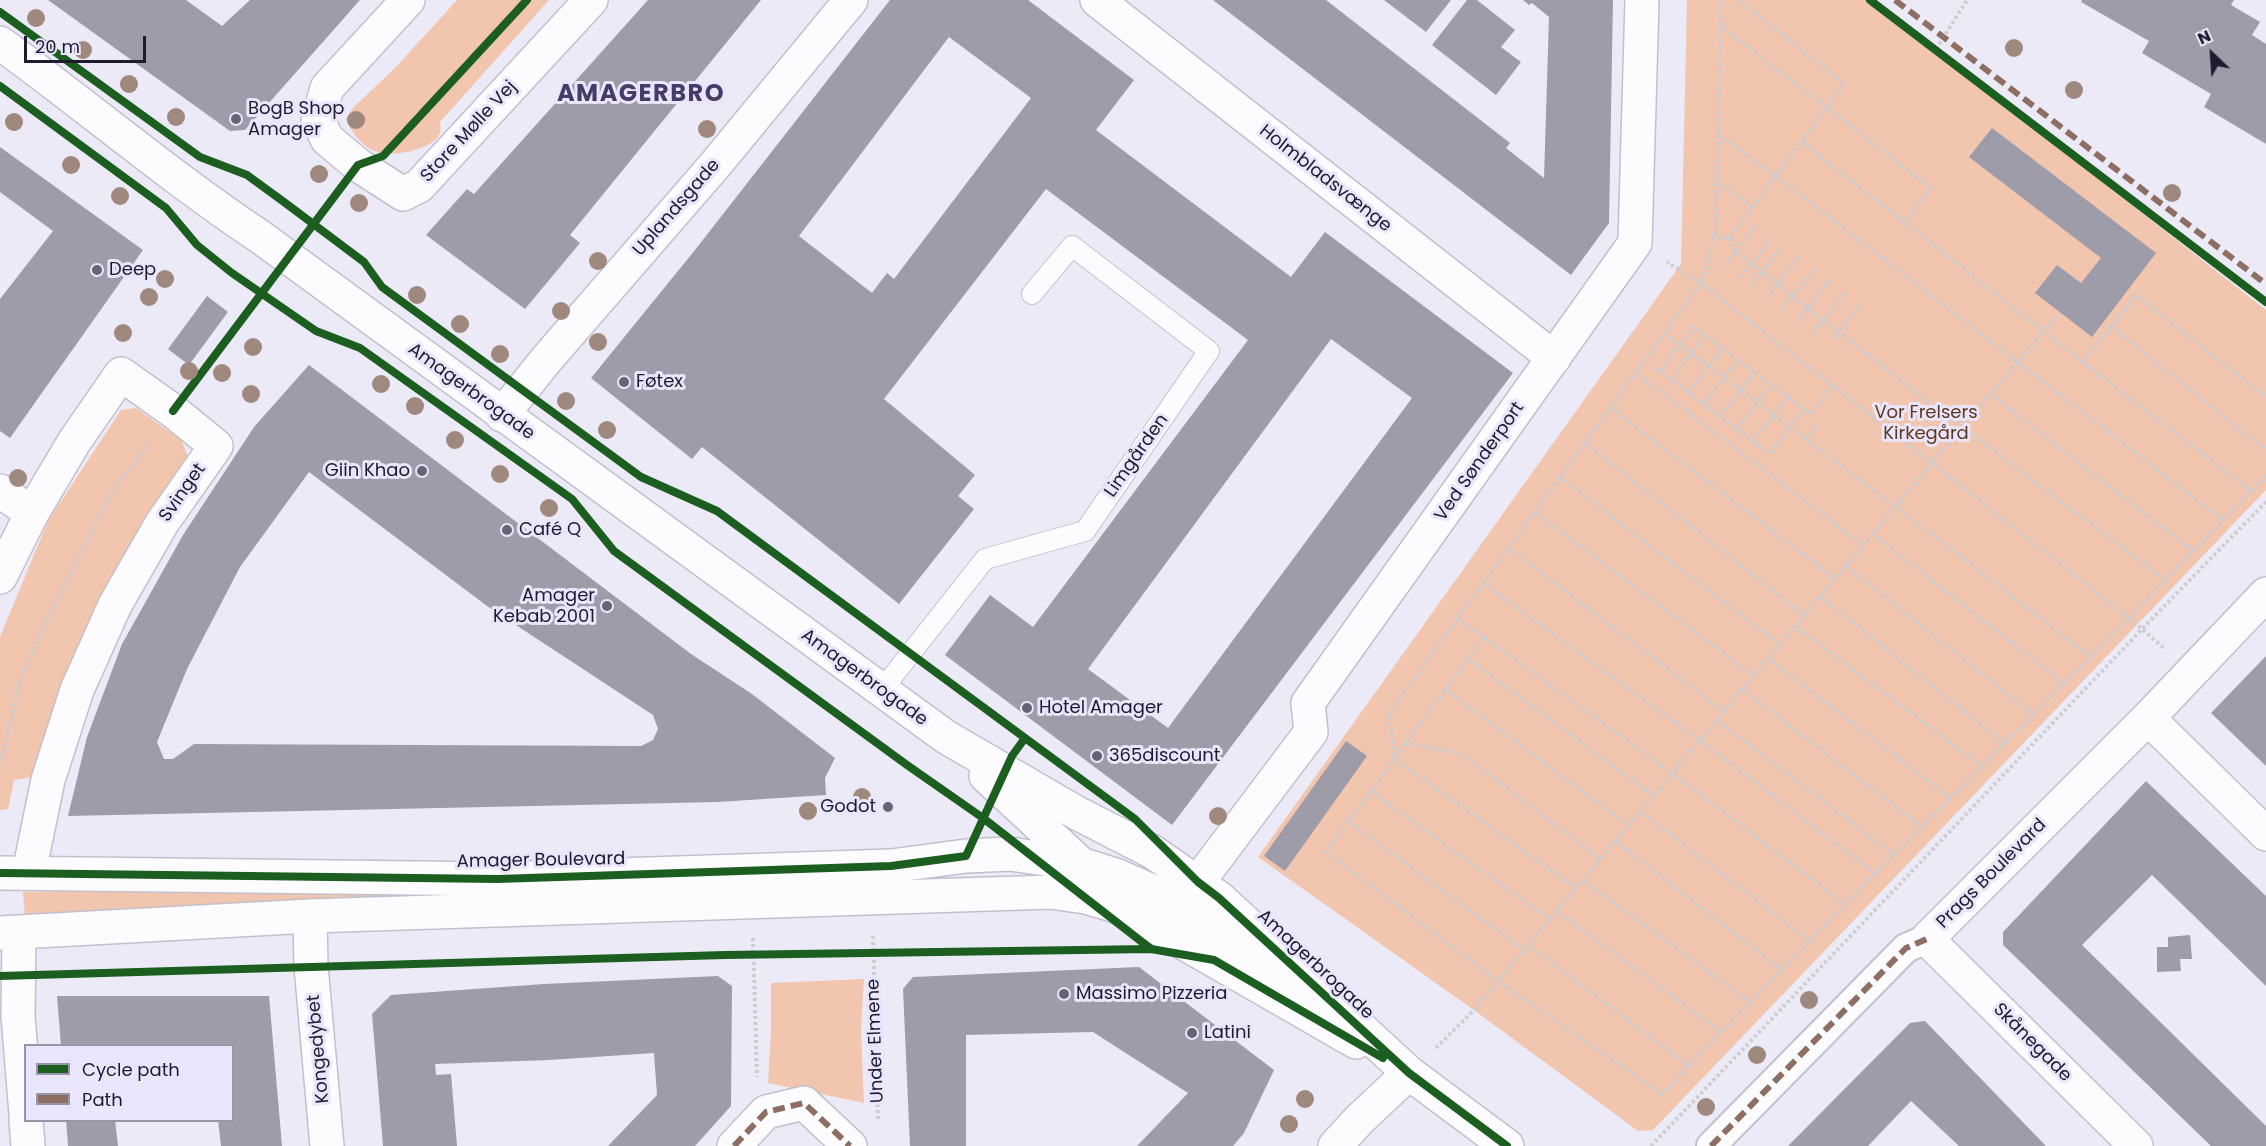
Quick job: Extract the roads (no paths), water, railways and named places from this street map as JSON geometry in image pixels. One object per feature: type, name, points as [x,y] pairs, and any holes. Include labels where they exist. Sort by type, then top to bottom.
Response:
[{"type":"street","name":"Store Mølle Vej","points":[[408,0],[327,88],[318,120],[327,139],[358,165],[403,194],[419,186],[591,0]]},
{"type":"street","name":"Uplandsgade","points":[[502,415],[546,360],[715,165],[850,0]]},
{"type":"street","name":"Holmbladsvænge","points":[[1097,0],[1554,358]]},
{"type":"street","name":"Ved Sønderport","points":[[1198,882],[1311,732],[1308,703],[1635,243],[1642,0]]},
{"type":"street","name":"Amagerbrogade","points":[[0,43],[224,213],[946,737],[1077,813],[1153,852],[1198,882],[1219,898],[1409,1073],[1507,1146]]},
{"type":"street","name":"Svinget","points":[[0,577],[32,513],[74,442],[121,374],[173,411],[216,446],[162,523],[115,605],[77,690],[48,780],[14,873]]},
{"type":"street","points":[[0,491],[32,513]]},
{"type":"street","name":"Prags Boulevard","points":[[1711,1146],[1906,948],[1928,939],[2148,718],[2266,594]]},
{"type":"street","points":[[2148,718],[2266,834]]},
{"type":"street","name":"Amagerbrogade","points":[[946,737],[1080,864],[1149,923],[1409,1073]]},
{"type":"street","name":"Amager Boulevard","points":[[14,873],[498,879],[891,867],[966,856],[1010,854],[1080,864],[1118,876],[1199,918],[1409,1073]]},
{"type":"street","points":[[24,1090],[10,933],[310,916],[1051,892],[1085,897],[1113,905],[1149,923]]},
{"type":"street","name":"Kongedybet","points":[[310,916],[311,966],[327,1146]]},
{"type":"street","name":"Skånegade","points":[[1928,939],[2136,1146]]},
{"type":"street","points":[[1335,1146],[1409,1073]]},
{"type":"street","points":[[734,1146],[766,1112],[804,1103],[850,1146]]},
{"type":"street","points":[[26,1122],[28,1146]]},
{"type":"lane","name":"Limgården","points":[[881,691],[985,559],[1085,531],[1209,351],[1072,246],[1032,294]]},
{"type":"place","name":"BogB Shop Amager","points":[[236,119]]},
{"type":"place","name":"Deep","points":[[97,270]]},
{"type":"place","name":"Føtex","points":[[624,382]]},
{"type":"place","name":"Giin Khao","points":[[422,471]]},
{"type":"place","name":"Café Q","points":[[507,530]]},
{"type":"place","name":"Amager Kebab 2001","points":[[607,606]]},
{"type":"place","name":"Hotel Amager","points":[[1027,708]]},
{"type":"place","name":"365discount","points":[[1097,756]]},
{"type":"place","name":"Godot","points":[[888,807]]},
{"type":"place","name":"Massimo Pizzeria","points":[[1064,994]]},
{"type":"place","name":"Latini","points":[[1192,1033]]},
{"type":"district","name":"AMAGERBRO","points":[[641,95]]},
{"type":"park label","name":"Vor Frelsers Kirkegård","points":[[1926,423]]}]
